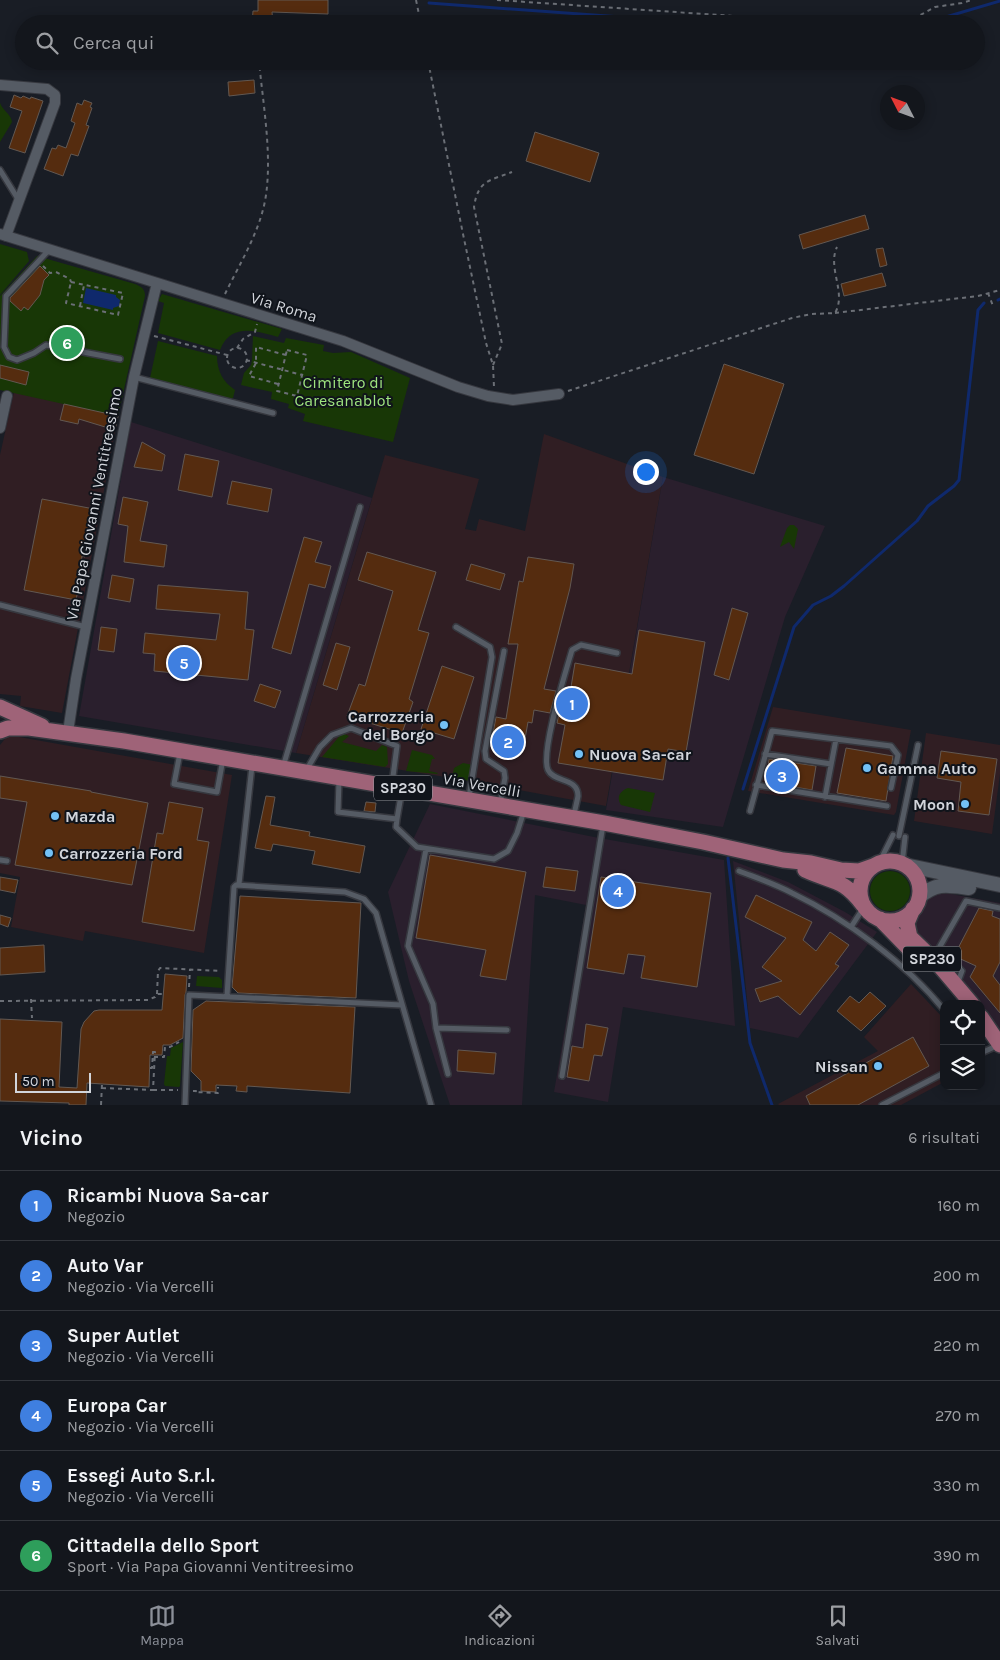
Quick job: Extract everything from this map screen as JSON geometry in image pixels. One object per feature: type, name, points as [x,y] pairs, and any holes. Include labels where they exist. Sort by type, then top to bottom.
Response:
[{"type":"main road","name":"Via Vercelli","points":[[0,707],[61,732]]},
{"type":"main road","name":"Via Vercelli","points":[[0,731],[8,728],[29,728],[180,750],[604,823],[841,870],[859,870],[876,865]]},
{"type":"main road","name":"Via Vercelli","points":[[783,860],[838,882],[852,891],[864,906]]},
{"type":"main road","name":"SP230","points":[[876,865],[895,862],[903,865],[916,877],[919,885],[916,903],[907,923],[910,937],[956,984],[969,1000]]},
{"type":"main road","points":[[864,906],[860,897],[860,886],[864,876],[876,865]]},
{"type":"main road","points":[[903,865],[1000,885]]},
{"type":"main road","points":[[880,919],[897,920],[905,916],[929,889],[940,885],[1000,894]]},
{"type":"main road","name":"SP230","points":[[864,906],[871,914],[880,919],[956,1000]]},
{"type":"main road","points":[[985,1028],[993,1051]]},
{"type":"main road","points":[[985,1039],[993,1051]]},
{"type":"street","points":[[0,85],[47,89],[55,95],[55,103],[19,201],[3,235]]},
{"type":"street","name":"Via Roma","points":[[3,235],[342,341],[458,387],[495,398],[513,400],[559,394]]},
{"type":"street","name":"Via Papa Giovanni Ventitreesimo","points":[[61,732],[86,627],[134,377],[157,284]]},
{"type":"street","points":[[0,428],[7,396]]},
{"type":"lane","points":[[0,170],[19,201]]},
{"type":"lane","points":[[49,250],[6,296],[4,347],[9,357],[17,360],[34,353],[46,345],[120,359]]},
{"type":"lane","points":[[134,377],[274,413]]},
{"type":"lane","points":[[283,768],[360,507]]},
{"type":"lane","points":[[0,605],[86,627]]},
{"type":"lane","points":[[456,627],[490,647],[492,657],[468,800]]},
{"type":"lane","points":[[573,818],[578,796],[576,789],[571,783],[552,774],[548,769],[547,759],[552,725],[563,679],[572,650],[581,645],[617,653]]},
{"type":"lane","points":[[500,806],[505,778],[504,771],[486,759],[485,751],[504,651]]},
{"type":"lane","points":[[306,772],[320,747],[332,735],[351,728],[397,746],[398,819],[396,827],[417,847],[426,849],[494,859],[508,851],[517,833],[524,810]]},
{"type":"lane","points":[[750,810],[772,731],[891,746],[898,755],[891,788]]},
{"type":"lane","points":[[825,796],[836,739]]},
{"type":"lane","points":[[903,865],[902,836],[918,745]]},
{"type":"lane","points":[[180,750],[174,784],[216,792],[223,758]]},
{"type":"lane","points":[[765,754],[832,764]]},
{"type":"lane","points":[[239,884],[252,763]]},
{"type":"lane","points":[[339,777],[338,812],[398,819]]},
{"type":"lane","points":[[756,785],[887,806]]},
{"type":"lane","points":[[562,1076],[604,823]]},
{"type":"lane","points":[[876,865],[893,835]]},
{"type":"lane","points":[[426,849],[408,946],[433,1004],[436,1028],[448,1074]]},
{"type":"lane","points":[[0,860],[8,861]]},
{"type":"lane","points":[[739,871],[792,892],[850,928],[898,964],[940,1006]]},
{"type":"lane","points":[[227,996],[234,887],[239,884],[345,892],[364,899],[376,913],[431,1105]]},
{"type":"lane","points":[[956,984],[962,971],[939,948],[966,902],[1000,908]]},
{"type":"lane","points":[[850,928],[864,906]]},
{"type":"lane","points":[[185,1105],[189,995],[402,1005]]},
{"type":"lane","points":[[436,1028],[507,1030]]},
{"type":"lane","points":[[882,1105],[940,1075]]},
{"type":"path","points":[[416,0],[418,15]]},
{"type":"path","points":[[497,0],[720,15]]},
{"type":"path","points":[[921,15],[936,7],[972,0]]},
{"type":"path","points":[[221,303],[250,243],[266,196],[268,168],[260,70]]},
{"type":"path","points":[[430,70],[466,252],[486,343],[493,364],[495,398]]},
{"type":"path","points":[[493,364],[502,344],[474,207],[476,193],[485,183],[512,172]]},
{"type":"path","points":[[835,313],[840,305],[833,256],[837,247]]},
{"type":"path","points":[[38,261],[50,273],[60,274],[70,279],[66,303],[118,315],[124,293],[70,282]]},
{"type":"path","points":[[80,306],[84,285]]},
{"type":"path","points":[[559,394],[792,318],[812,314],[978,296],[1000,290]]},
{"type":"path","points":[[988,293],[993,306]]},
{"type":"path","points":[[238,348],[243,339],[255,332],[258,322]]},
{"type":"path","points":[[145,334],[227,355]]},
{"type":"path","points":[[278,384],[249,376],[256,363],[256,347],[286,355]]},
{"type":"path","points":[[238,348],[244,351],[246,360],[240,367],[233,367],[228,363],[227,355],[230,350],[238,348]]},
{"type":"path","points":[[287,350],[307,355],[297,396],[277,391],[286,355],[287,350]]},
{"type":"path","points":[[246,360],[302,375]]},
{"type":"path","points":[[157,994],[158,971],[160,968],[228,971]]},
{"type":"path","points":[[189,995],[190,969]]},
{"type":"path","points":[[0,1001],[31,999],[148,1000],[157,994],[163,994]]},
{"type":"path","points":[[31,999],[32,1018]]},
{"type":"path","points":[[154,1057],[164,1057],[165,1047],[170,1047],[187,1039]]},
{"type":"path","points":[[102,1088],[153,1090],[154,1052],[152,1052],[152,1068],[150,1068]]},
{"type":"path","points":[[101,1105],[102,1084]]},
{"type":"shaded area","points":[[14,392],[118,416],[62,713],[20,706],[21,696],[0,694],[0,455]]},
{"type":"shaded area","points":[[131,422],[372,498],[296,753],[79,716]]},
{"type":"shaded area","points":[[544,434],[663,477],[606,806],[470,781],[296,753],[385,455],[479,479],[465,529],[476,531],[479,519],[525,531]]},
{"type":"shaded area","points":[[663,477],[825,526],[785,617],[723,827],[606,810]]},
{"type":"shaded area","points":[[773,707],[911,730],[894,815],[748,791]]},
{"type":"shaded area","points":[[926,733],[1000,745],[1000,774],[992,834],[914,821]]},
{"type":"shaded area","points":[[8,735],[232,775],[204,953],[85,931],[83,941],[11,927],[20,877],[0,873],[0,745]]},
{"type":"shaded area","points":[[430,804],[599,838],[724,860],[735,1026],[623,1007],[608,1102],[554,1092],[586,905],[535,895],[522,1105],[450,1105],[409,981],[388,892]]},
{"type":"shaded area","points":[[733,861],[788,882],[845,912],[877,932],[798,1038],[750,1028]]},
{"type":"shaded area","points":[[935,891],[1000,903],[1000,1034],[985,1013],[985,1000],[974,1000],[913,932],[916,917],[925,900]]},
{"type":"shaded area","points":[[911,984],[940,1015],[940,1084],[901,1105],[778,1104],[878,1051],[864,1037]]},
{"type":"green space","points":[[0,103],[12,122],[0,142]]},
{"type":"green space","points":[[0,244],[27,252],[29,261],[0,295]]},
{"type":"green space","points":[[37,256],[135,284],[144,290],[145,296],[118,416],[0,390],[0,296]]},
{"type":"green space","points":[[162,294],[282,329],[278,337],[253,331],[237,332],[225,341],[220,350],[158,333],[164,303],[158,301]]},
{"type":"green space","name":"Cimitero di Caresanablot","points":[[253,336],[284,343],[286,338],[324,345],[323,351],[333,353],[351,352],[410,378],[393,442],[303,421],[305,414],[288,408],[289,404],[271,399],[272,392],[241,385],[244,373],[251,365]]},
{"type":"green space","points":[[158,341],[217,356],[218,367],[222,376],[235,390],[233,398],[228,399],[150,378]]},
{"type":"green space","points":[[790,525],[794,525],[798,529],[794,549],[789,542],[780,547]]},
{"type":"green space","points":[[342,733],[349,736],[342,742],[376,751],[382,745],[387,747],[388,764],[385,767],[322,757]]},
{"type":"green space","points":[[412,750],[432,755],[435,759],[432,759],[429,771],[438,773],[406,771]]},
{"type":"green space","points":[[463,763],[473,765],[470,781],[452,778],[454,768]]},
{"type":"green space","points":[[628,788],[655,793],[650,812],[621,805],[620,795]]},
{"type":"green space","points":[[894,871],[901,874],[907,880],[910,891],[909,899],[901,908],[894,911],[886,911],[879,908],[871,899],[870,887],[873,880],[882,872]]},
{"type":"green space","points":[[197,976],[219,977],[222,980],[222,988],[196,986]]},
{"type":"green space","points":[[183,1042],[180,1086],[165,1086],[167,1056],[170,1056],[171,1048]]},
{"type":"water","points":[[86,288],[116,295],[120,300],[119,306],[113,308],[113,310],[83,303]]},
{"type":"building","points":[[258,0],[328,0],[328,14],[272,12],[272,15],[253,15],[253,11],[258,11]]},
{"type":"building","points":[[254,80],[255,93],[229,96],[228,82]]},
{"type":"building","points":[[14,95],[21,98],[23,96],[30,99],[31,97],[43,101],[25,153],[9,148],[22,111],[10,107]]},
{"type":"building","points":[[84,100],[92,103],[90,107],[92,108],[86,125],[89,126],[78,156],[71,154],[63,176],[44,169],[52,148],[56,149],[58,145],[66,148],[75,123],[71,121],[77,103],[82,105]]},
{"type":"building","points":[[535,132],[599,153],[590,182],[526,161]]},
{"type":"building","points":[[865,215],[869,229],[803,249],[799,235]]},
{"type":"building","points":[[883,248],[887,265],[880,267],[876,249]]},
{"type":"building","points":[[40,266],[49,275],[44,280],[40,295],[28,310],[24,307],[21,311],[10,301],[10,298]]},
{"type":"building","points":[[882,273],[886,286],[844,296],[841,284]]},
{"type":"building","points":[[724,364],[784,384],[754,474],[694,455]]},
{"type":"building","points":[[0,365],[29,372],[26,385],[0,378]]},
{"type":"building","points":[[64,404],[118,416],[115,430],[79,419],[78,424],[60,420]]},
{"type":"building","points":[[142,442],[165,455],[162,471],[134,467]]},
{"type":"building","points":[[185,454],[219,461],[212,497],[178,490]]},
{"type":"building","points":[[232,481],[272,489],[268,512],[227,504]]},
{"type":"building","points":[[123,497],[148,502],[140,541],[167,545],[164,567],[124,562],[128,526],[118,524]]},
{"type":"building","points":[[42,499],[94,509],[85,557],[82,556],[80,571],[82,571],[76,600],[24,590]]},
{"type":"building","points":[[304,537],[322,542],[315,562],[331,566],[325,588],[309,584],[291,654],[272,648]]},
{"type":"building","points":[[367,552],[436,572],[418,630],[429,633],[409,699],[413,702],[402,733],[347,716],[359,684],[365,686],[393,591],[358,580]]},
{"type":"building","points":[[528,557],[574,564],[570,588],[544,689],[556,691],[550,713],[534,710],[532,723],[528,722],[523,750],[491,744],[496,717],[506,719],[518,644],[508,644],[519,581],[523,582]]},
{"type":"building","points":[[471,564],[505,574],[500,590],[466,580]]},
{"type":"building","points":[[112,575],[134,579],[130,602],[108,598]]},
{"type":"building","points":[[158,585],[248,592],[245,629],[254,630],[248,680],[154,671],[155,654],[143,653],[145,633],[216,640],[220,614],[156,609]]},
{"type":"building","points":[[732,608],[748,613],[729,680],[714,675]]},
{"type":"building","points":[[101,627],[117,629],[114,652],[98,650]]},
{"type":"building","points":[[639,630],[705,642],[686,752],[668,749],[663,780],[558,763],[565,725],[557,723],[564,692],[570,693],[575,663],[632,674]]},
{"type":"building","points":[[336,643],[350,647],[337,690],[323,685]]},
{"type":"building","points":[[442,666],[474,677],[454,739],[421,729]]},
{"type":"building","points":[[260,684],[281,691],[275,708],[254,701]]},
{"type":"building","name":"Gamma Auto","points":[[846,748],[893,756],[886,801],[837,793]]},
{"type":"building","points":[[941,751],[997,759],[989,815],[958,811],[961,782],[937,778]]},
{"type":"building","points":[[769,759],[816,766],[812,790],[766,782]]},
{"type":"building","points":[[0,776],[91,791],[148,803],[132,885],[15,865],[27,802],[0,798]]},
{"type":"building","points":[[266,796],[275,797],[270,825],[310,832],[309,836],[365,846],[360,873],[312,864],[315,851],[273,844],[271,851],[255,848]]},
{"type":"building","points":[[169,802],[203,808],[197,840],[209,842],[194,931],[142,922],[157,833],[163,834]]},
{"type":"building","points":[[366,802],[376,803],[375,812],[364,811]]},
{"type":"building","points":[[430,855],[526,872],[506,980],[480,976],[486,950],[416,938]]},
{"type":"building","points":[[546,867],[578,871],[575,891],[543,887]]},
{"type":"building","points":[[0,877],[18,880],[15,893],[0,890]]},
{"type":"building","points":[[601,877],[711,893],[697,987],[641,978],[645,956],[628,954],[624,974],[587,968]]},
{"type":"building","points":[[756,895],[812,922],[803,940],[816,951],[830,932],[849,945],[835,964],[839,966],[800,1015],[778,996],[760,1002],[755,989],[782,981],[762,967],[786,938],[745,917]]},
{"type":"building","points":[[240,896],[361,903],[356,998],[238,993],[232,987]]},
{"type":"building","points":[[979,908],[993,911],[992,916],[1000,919],[1000,962],[993,976],[1000,985],[1000,1013],[970,977],[976,966],[954,956]]},
{"type":"building","points":[[0,915],[11,918],[8,927],[0,924]]},
{"type":"building","points":[[44,945],[45,972],[0,975],[0,948]]},
{"type":"building","points":[[165,974],[187,976],[183,1038],[170,1045],[163,1045],[162,1055],[150,1055],[149,1087],[87,1083],[86,1105],[0,1101],[0,1019],[62,1022],[59,1087],[77,1088],[81,1029],[84,1022],[94,1011],[99,1010],[162,1010]]},
{"type":"building","points":[[870,992],[886,1006],[861,1031],[837,1011],[850,996],[859,1003]]},
{"type":"building","points":[[206,1001],[355,1007],[350,1093],[247,1086],[247,1092],[236,1091],[237,1086],[216,1085],[216,1092],[201,1091],[201,1081],[191,1071],[193,1010]]},
{"type":"building","points":[[586,1024],[608,1028],[602,1056],[594,1055],[589,1081],[567,1077],[572,1046],[583,1048]]},
{"type":"building","name":"Nissan","points":[[913,1037],[929,1066],[858,1105],[810,1105],[806,1096]]},
{"type":"building","points":[[458,1050],[496,1053],[494,1074],[457,1071]]},
{"type":"waterway","points":[[953,15],[1000,1]]},
{"type":"waterway","points":[[429,3],[594,15]]},
{"type":"waterway","points":[[743,789],[794,627],[813,605],[831,596],[844,586],[917,521],[928,506],[959,480],[978,310],[984,303]]},
{"type":"waterway","points":[[728,858],[750,1043],[772,1105]]},
{"type":"place","name":"Cittadella dello Sport","points":[[67,343]]},
{"type":"place","name":"Essegi Auto S.r.l.","points":[[184,663]]},
{"type":"place","name":"Ricambi Nuova Sa-car","points":[[572,704]]},
{"type":"place","name":"Carrozzeria del Borgo","points":[[444,725]]},
{"type":"place","name":"Auto Var","points":[[508,742]]},
{"type":"place","name":"Nuova Sa-car","points":[[579,754]]},
{"type":"place","name":"Gamma Auto","points":[[867,768]]},
{"type":"place","name":"Super Autlet","points":[[782,776]]},
{"type":"place","name":"Moon","points":[[965,804]]},
{"type":"place","name":"Mazda","points":[[55,816]]},
{"type":"place","name":"Carrozzeria Ford","points":[[49,853]]},
{"type":"place","name":"Europa Car","points":[[618,891]]},
{"type":"place","name":"Nissan","points":[[878,1066]]}]
